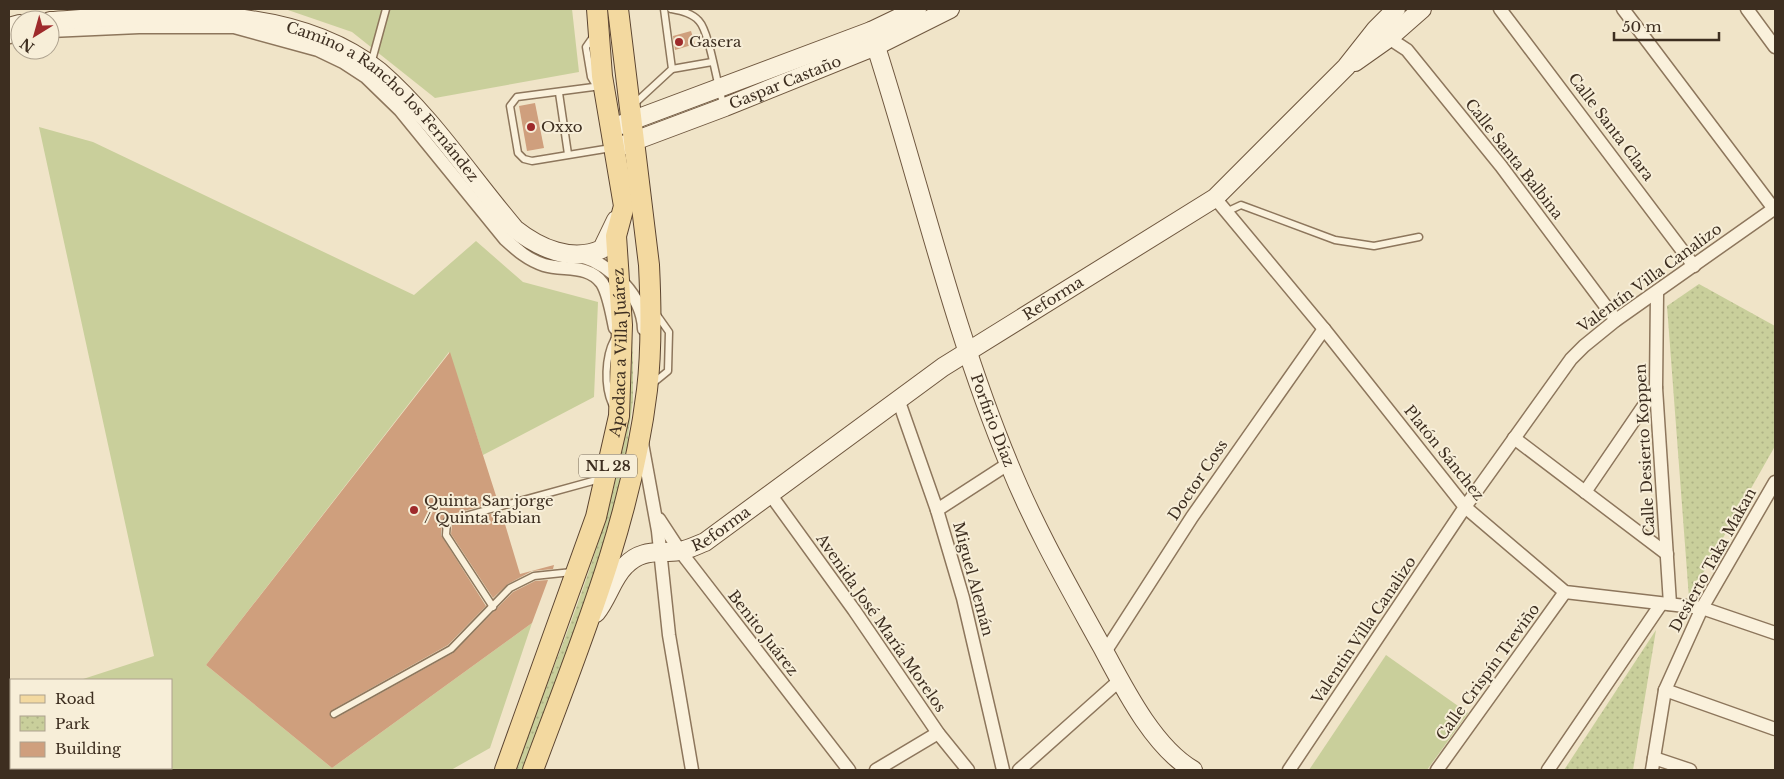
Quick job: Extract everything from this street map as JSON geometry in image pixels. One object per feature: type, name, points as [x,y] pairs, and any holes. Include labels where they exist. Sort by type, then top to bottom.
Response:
[{"type":"main road","name":"Apodaca a Villa Juárez","points":[[505,770],[596,517],[619,416],[620,281],[616,236],[624,202],[620,139],[630,115],[618,9]]},
{"type":"main road","name":"Apodaca a Villa Juárez","points":[[533,770],[602,585],[623,517],[641,436],[647,391],[651,307],[649,265],[620,139],[602,90],[598,18]]},
{"type":"street","name":"Gaspar Castaño","points":[[630,115],[874,39],[917,9]]},
{"type":"street","name":"Gaspar Castaño","points":[[620,139],[725,107],[874,39],[950,9]]},
{"type":"street","points":[[1382,34],[1396,9]]},
{"type":"street","points":[[1382,34],[1422,9]]},
{"type":"street","name":"Calle Santa Clara","points":[[1500,9],[1694,266]]},
{"type":"street","points":[[1623,9],[1775,208]]},
{"type":"street","points":[[1747,9],[1775,47]]},
{"type":"street","name":"Camino a Rancho los Fernández","points":[[60,20],[190,14],[240,15],[283,24],[321,36],[352,52],[371,65],[404,95],[515,228],[530,240],[545,248],[581,256]]},
{"type":"street","points":[[60,31],[139,27],[234,27],[318,50],[343,62],[366,77],[400,110],[505,239],[525,256],[545,265],[584,270],[595,275],[603,284],[620,336]]},
{"type":"street","name":"Reforma","points":[[587,625],[603,605],[618,574],[626,564],[650,551],[679,550],[705,542],[898,399],[967,352],[1215,198],[1346,67],[1370,53],[1382,34]]},
{"type":"street","name":"Calle Santa Balbina","points":[[1382,34],[1407,50],[1501,166],[1616,320]]},
{"type":"street","name":"Porfirio Díaz","points":[[874,39],[967,352],[1008,464],[1043,541],[1120,680],[1153,730],[1182,768]]},
{"type":"street","name":"Platón Sánchez","points":[[1215,198],[1324,329],[1465,507],[1565,592]]},
{"type":"street","points":[[581,256],[602,249],[624,202]]},
{"type":"street","name":"Valentín Villa Canalizo","points":[[1465,507],[1571,359],[1584,346],[1616,320],[1657,294],[1775,208]]},
{"type":"street","points":[[581,256],[602,265],[620,281],[639,307],[644,325],[647,391]]},
{"type":"street","name":"Calle Desierto Koppen","points":[[1657,294],[1656,388],[1667,554],[1665,604]]},
{"type":"street","name":"Doctor Coss","points":[[1105,652],[1234,454],[1324,329]]},
{"type":"street","points":[[1585,492],[1656,388]]},
{"type":"street","name":"Miguel Alemán","points":[[898,399],[937,510],[963,598],[1003,770]]},
{"type":"street","points":[[641,436],[661,551],[669,635],[692,770]]},
{"type":"street","points":[[1514,438],[1667,554]]},
{"type":"street","points":[[937,510],[1008,464]]},
{"type":"street","name":"Desierto Taka Makan","points":[[1653,764],[1665,690],[1702,608],[1775,482]]},
{"type":"street","name":"Avenida José María Morelos","points":[[770,494],[854,610],[938,733],[968,770]]},
{"type":"street","name":"Valentin Villa Canalizo","points":[[1289,770],[1465,507]]},
{"type":"street","name":"Benito Juárez","points":[[655,513],[679,550],[849,770]]},
{"type":"street","points":[[1565,592],[1702,608],[1775,633]]},
{"type":"street","name":"Calle Crispín Treviño","points":[[1437,770],[1565,592]]},
{"type":"street","points":[[1548,770],[1665,604]]},
{"type":"street","points":[[1019,770],[1120,680]]},
{"type":"street","points":[[1665,690],[1775,729]]},
{"type":"street","points":[[876,770],[938,733]]},
{"type":"street","points":[[1653,764],[1690,770]]},
{"type":"lane","points":[[371,65],[386,9]]},
{"type":"lane","points":[[664,9],[672,69]]},
{"type":"lane","points":[[671,9],[692,15],[703,26],[718,89],[725,107]]},
{"type":"lane","points":[[630,115],[672,69],[712,62]]},
{"type":"lane","points":[[602,90],[517,97],[510,106],[518,153],[532,161],[568,154],[620,139]]},
{"type":"lane","points":[[559,93],[568,154]]},
{"type":"lane","points":[[1226,212],[1241,206],[1335,240],[1374,246],[1419,237]]},
{"type":"lane","points":[[493,607],[446,534],[447,521],[605,478]]},
{"type":"lane","points":[[334,714],[451,649],[510,588],[534,576],[576,572]]},
{"type":"green space","points":[[285,9],[572,9],[579,72],[435,98],[352,32]]},
{"type":"green space","points":[[39,127],[93,142],[414,295],[476,241],[523,282],[598,302],[594,397],[483,455],[449,352],[206,665],[332,768],[532,623],[490,748],[451,770],[9,770],[9,703],[10,769],[172,769],[172,679],[83,679],[154,656]]},
{"type":"green space","points":[[1699,284],[1775,326],[1775,446],[1689,598],[1667,306]]},
{"type":"green space","points":[[633,333],[633,400],[628,436],[628,465],[601,559],[523,770],[515,770],[572,619],[609,504],[625,433],[631,383]]},
{"type":"green space","points":[[1656,630],[1633,770],[1564,770]]},
{"type":"green space","points":[[1386,655],[1468,713],[1427,770],[1309,770]]},
{"type":"building","name":"Gasera","points":[[691,31],[695,44],[675,50],[673,36]]},
{"type":"building","name":"Oxxo","points":[[535,103],[544,148],[527,151],[519,106]]},
{"type":"building","name":"Quinta San jorge / Quinta fabian","points":[[450,352],[498,502],[445,516],[442,521],[441,535],[486,606],[448,645],[332,710],[330,717],[336,718],[453,653],[513,592],[535,581],[548,580],[532,623],[332,768],[206,665]]},
{"type":"building","points":[[501,511],[520,574],[554,565],[553,569],[532,571],[508,584],[493,598],[451,534],[452,525]]},
{"type":"place","name":"Gasera","points":[[679,42]]},
{"type":"place","name":"Oxxo","points":[[531,127]]},
{"type":"place","name":"Quinta San jorge / Quinta fabian","points":[[414,510]]}]
